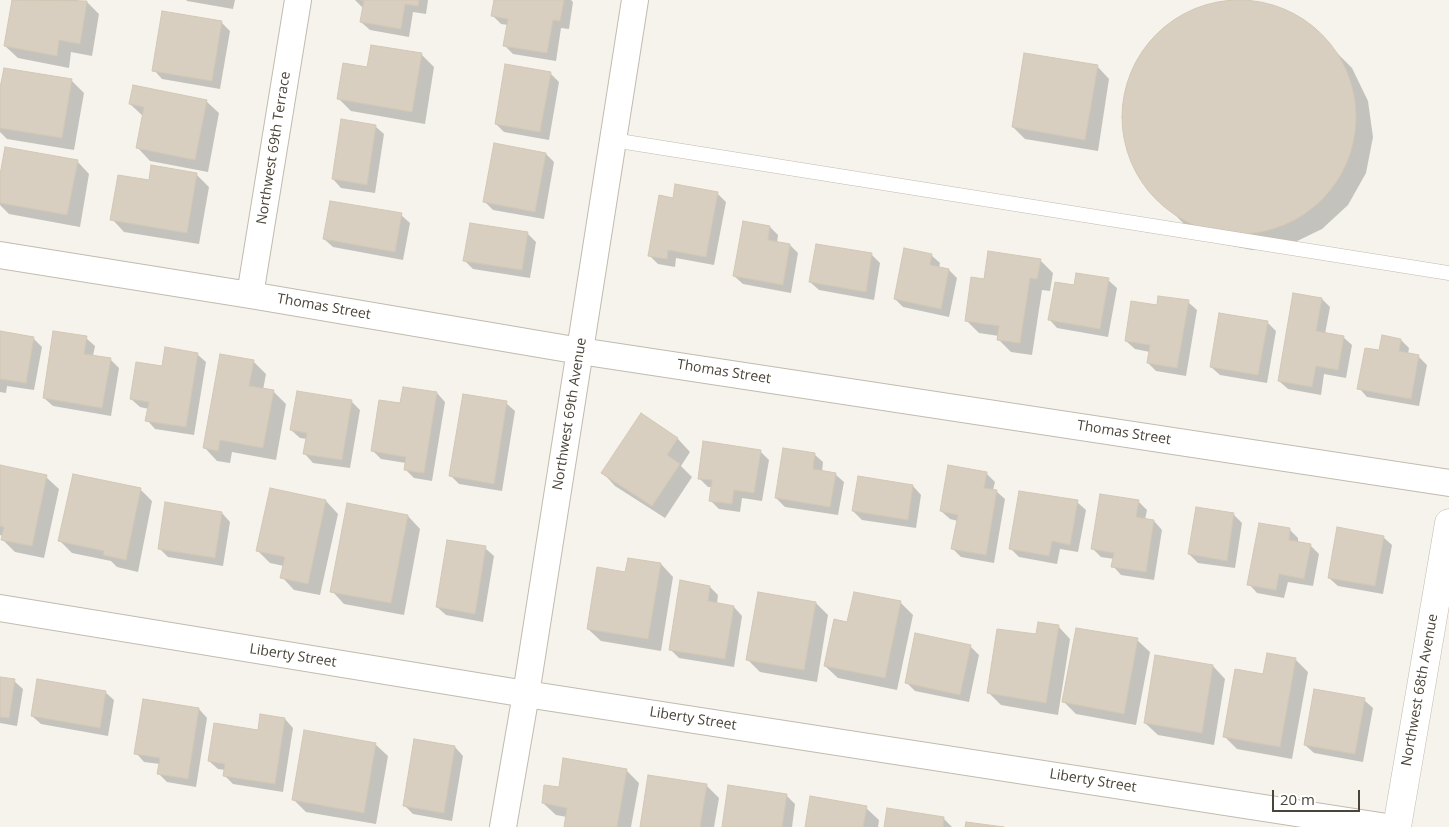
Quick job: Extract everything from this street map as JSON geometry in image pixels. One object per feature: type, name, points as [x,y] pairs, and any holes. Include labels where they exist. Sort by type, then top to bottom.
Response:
[{"type":"street","name":"Northwest 69th Terrace","points":[[250,295],[298,0]]},
{"type":"street","name":"Northwest 69th Avenue","points":[[503,827],[526,694],[635,0]]},
{"type":"street","name":"Thomas Street","points":[[0,255],[580,350],[1449,483]]},
{"type":"street","name":"Northwest 68th Avenue","points":[[1397,827],[1449,523]]},
{"type":"street","name":"Liberty Street","points":[[0,608],[526,694],[1387,827]]},
{"type":"lane","points":[[613,140],[1449,273]]},
{"type":"building","points":[[12,0],[87,1],[80,44],[59,40],[57,56],[4,46]]},
{"type":"building","points":[[364,0],[419,0],[418,6],[405,4],[401,29],[360,22]]},
{"type":"building","points":[[494,0],[564,0],[560,21],[553,20],[547,53],[503,46],[508,19],[491,16]]},
{"type":"building","points":[[1239,0],[1273,5],[1284,9],[1304,20],[1329,43],[1347,72],[1351,83],[1356,117],[1351,151],[1347,162],[1336,182],[1313,207],[1284,225],[1273,229],[1239,234],[1205,229],[1194,225],[1174,214],[1149,191],[1131,162],[1127,151],[1122,117],[1127,83],[1131,72],[1142,52],[1165,27],[1194,9],[1205,5]]},
{"type":"building","points":[[162,11],[222,21],[212,81],[152,71]]},
{"type":"building","points":[[371,45],[422,53],[412,112],[337,99],[343,63],[367,67]]},
{"type":"building","points":[[1024,53],[1098,65],[1085,140],[1012,127]]},
{"type":"building","points":[[505,64],[551,72],[540,132],[495,124]]},
{"type":"building","points":[[4,68],[72,79],[62,138],[0,128],[0,88]]},
{"type":"building","points":[[133,85],[207,100],[195,160],[136,148],[144,107],[129,104]]},
{"type":"building","points":[[341,119],[376,125],[367,185],[332,179]]},
{"type":"building","points":[[494,143],[546,153],[535,212],[483,202]]},
{"type":"building","points":[[5,147],[78,160],[67,215],[0,203],[0,175]]},
{"type":"building","points":[[151,165],[197,173],[187,233],[110,220],[118,175],[149,180]]},
{"type":"building","points":[[675,184],[718,192],[706,257],[668,250],[667,259],[648,256],[659,195],[673,198]]},
{"type":"building","points":[[330,201],[402,213],[395,252],[323,239]]},
{"type":"building","points":[[743,221],[770,226],[768,240],[790,244],[783,285],[733,276]]},
{"type":"building","points":[[470,223],[528,232],[522,270],[463,261]]},
{"type":"building","points":[[816,244],[872,253],[866,292],[809,282]]},
{"type":"building","points":[[904,248],[932,254],[930,265],[949,269],[941,309],[894,299]]},
{"type":"building","points":[[988,251],[1041,259],[1037,279],[1030,278],[1020,343],[997,340],[999,326],[965,321],[971,277],[984,279]]},
{"type":"building","points":[[1076,273],[1109,278],[1100,329],[1048,320],[1055,282],[1074,285]]},
{"type":"building","points":[[1293,293],[1322,298],[1316,331],[1344,336],[1338,370],[1316,366],[1312,387],[1278,381]]},
{"type":"building","points":[[1158,296],[1189,300],[1177,368],[1147,363],[1150,345],[1125,341],[1131,301],[1157,305]]},
{"type":"building","points":[[1219,313],[1268,321],[1258,375],[1210,367]]},
{"type":"building","points":[[0,331],[34,337],[26,383],[0,379]]},
{"type":"building","points":[[53,331],[87,336],[84,354],[111,358],[102,408],[43,398]]},
{"type":"building","points":[[1382,335],[1401,339],[1399,351],[1419,355],[1411,399],[1357,389],[1365,348],[1379,350]]},
{"type":"building","points":[[165,347],[198,353],[186,427],[145,421],[149,402],[130,399],[136,362],[162,366]]},
{"type":"building","points":[[220,354],[254,360],[249,386],[274,390],[263,448],[220,440],[218,451],[203,448]]},
{"type":"building","points":[[403,387],[437,392],[424,473],[404,470],[406,457],[371,451],[379,400],[400,403]]},
{"type":"building","points":[[297,391],[352,400],[342,460],[303,454],[307,433],[290,430]]},
{"type":"building","points":[[463,394],[507,401],[494,484],[449,476]]},
{"type":"building","points":[[641,413],[678,438],[667,455],[680,464],[652,506],[601,473]]},
{"type":"building","points":[[703,441],[761,450],[754,493],[734,490],[732,504],[709,501],[712,480],[698,479]]},
{"type":"building","points":[[783,448],[815,453],[813,469],[836,473],[830,507],[775,498]]},
{"type":"building","points":[[0,465],[47,475],[32,546],[1,540],[4,527],[0,526]]},
{"type":"building","points":[[948,465],[987,472],[984,488],[997,490],[986,555],[951,549],[958,515],[940,511]]},
{"type":"building","points":[[73,474],[141,488],[126,560],[103,555],[104,551],[58,541]]},
{"type":"building","points":[[858,476],[913,485],[908,520],[852,511]]},
{"type":"building","points":[[270,488],[326,500],[308,584],[280,578],[285,557],[256,551]]},
{"type":"building","points":[[1019,491],[1078,500],[1070,545],[1052,541],[1049,556],[1009,549]]},
{"type":"building","points":[[1100,494],[1139,500],[1136,517],[1154,520],[1146,572],[1111,567],[1114,553],[1091,549]]},
{"type":"building","points":[[165,502],[222,512],[215,558],[158,549]]},
{"type":"building","points":[[347,503],[408,515],[391,603],[330,592]]},
{"type":"building","points":[[1196,507],[1234,513],[1227,561],[1188,554]]},
{"type":"building","points":[[1259,523],[1290,528],[1289,540],[1311,544],[1304,579],[1279,574],[1276,590],[1247,585]]},
{"type":"building","points":[[1337,527],[1384,536],[1375,586],[1328,578]]},
{"type":"building","points":[[447,540],[486,546],[475,614],[436,607]]},
{"type":"building","points":[[628,558],[661,563],[648,639],[587,629],[597,567],[625,572]]},
{"type":"building","points":[[680,580],[710,586],[708,601],[734,606],[725,659],[669,650]]},
{"type":"building","points":[[758,592],[816,602],[804,670],[746,660]]},
{"type":"building","points":[[854,592],[901,601],[885,678],[824,666],[834,619],[847,622]]},
{"type":"building","points":[[1038,622],[1059,625],[1046,703],[987,693],[997,629],[1036,634]]},
{"type":"building","points":[[1076,628],[1138,638],[1124,714],[1062,702]]},
{"type":"building","points":[[915,633],[971,645],[960,695],[905,683]]},
{"type":"building","points":[[1267,653],[1296,658],[1280,747],[1223,737],[1235,669],[1263,674]]},
{"type":"building","points":[[1155,655],[1213,665],[1202,733],[1144,723]]},
{"type":"building","points":[[0,677],[15,679],[9,718],[0,717]]},
{"type":"building","points":[[37,679],[106,691],[100,728],[31,716]]},
{"type":"building","points":[[1314,689],[1365,698],[1355,754],[1304,745]]},
{"type":"building","points":[[143,699],[199,708],[188,779],[157,774],[160,758],[134,754]]},
{"type":"building","points":[[260,714],[285,718],[275,784],[223,776],[225,764],[208,761],[214,723],[258,730]]},
{"type":"building","points":[[304,730],[376,743],[364,813],[292,800]]},
{"type":"building","points":[[414,739],[455,746],[444,813],[403,806]]},
{"type":"building","points":[[563,758],[627,769],[617,827],[564,827],[567,808],[542,803],[544,785],[559,787]]},
{"type":"building","points":[[648,775],[707,784],[700,827],[640,827]]},
{"type":"building","points":[[728,785],[787,794],[782,827],[722,827]]},
{"type":"building","points":[[810,796],[867,806],[863,827],[805,827]]},
{"type":"building","points":[[887,808],[944,817],[943,827],[884,827]]},
{"type":"building","points":[[966,822],[1004,827],[965,827]]}]
